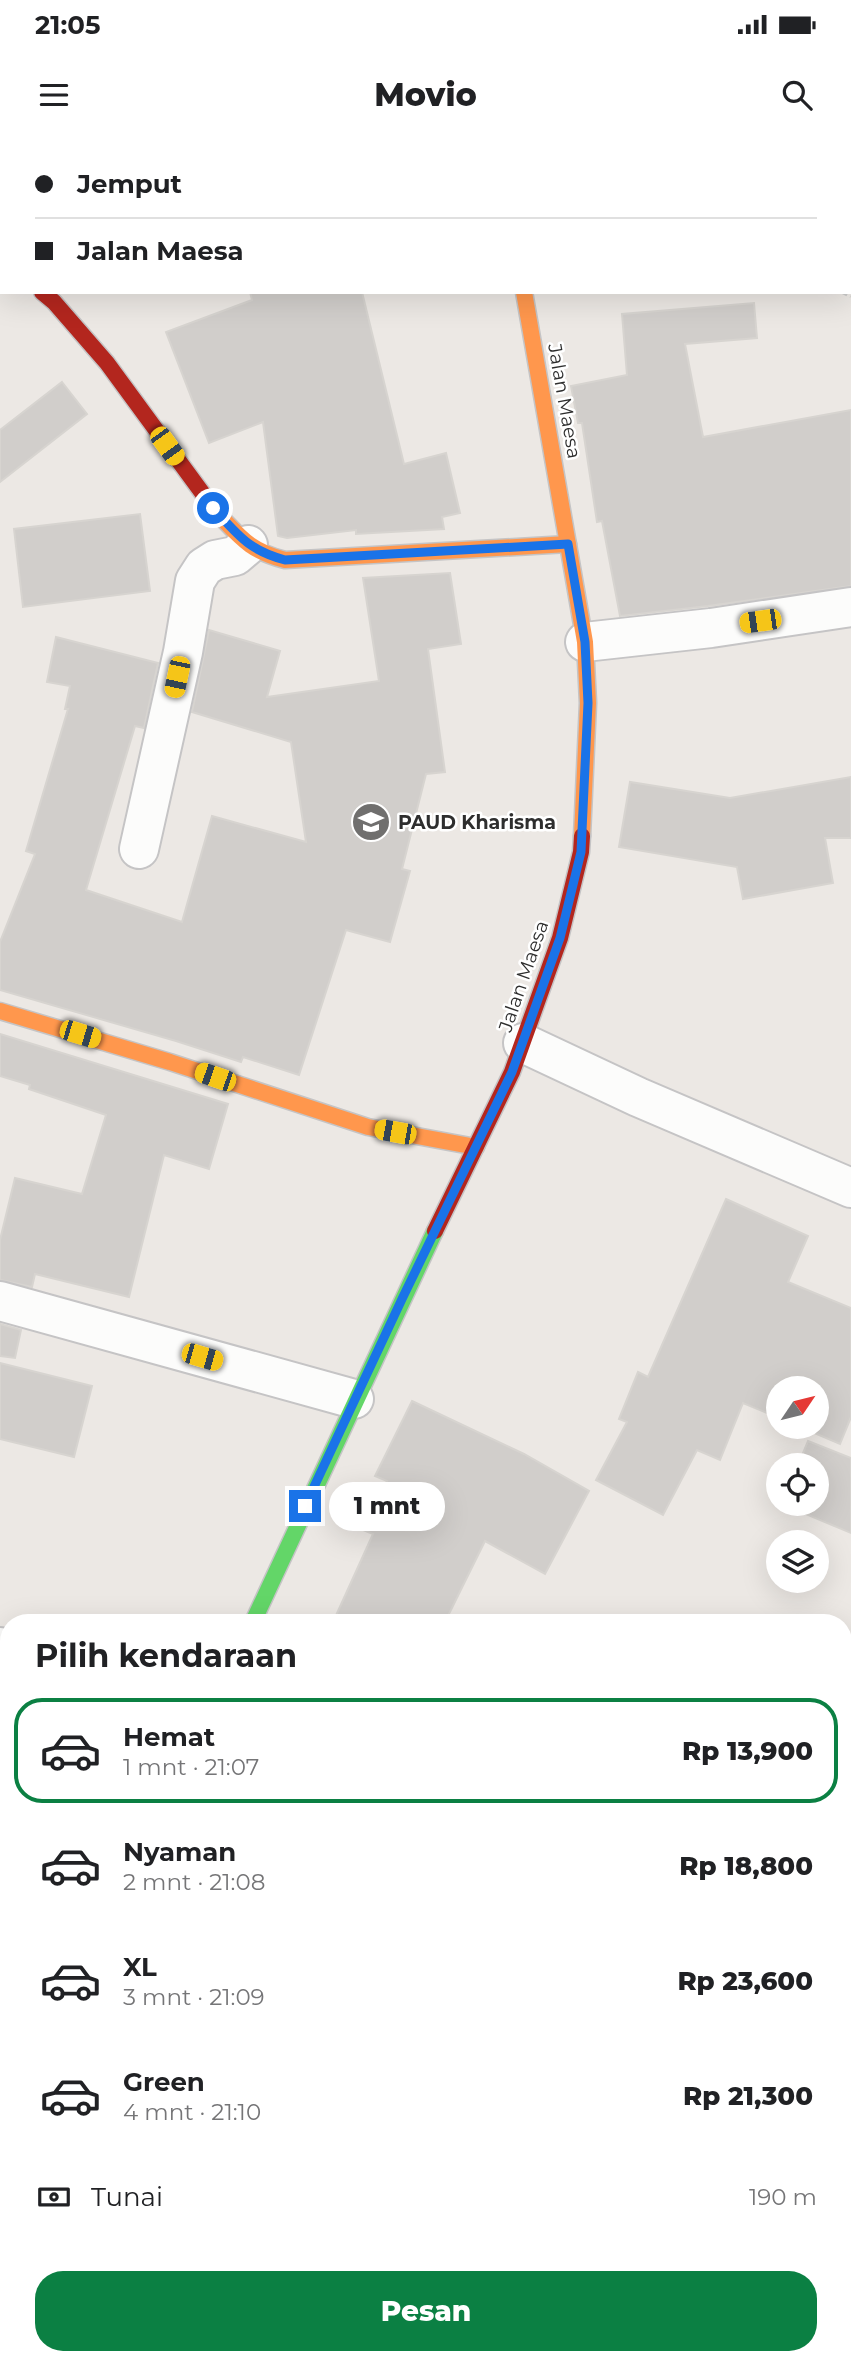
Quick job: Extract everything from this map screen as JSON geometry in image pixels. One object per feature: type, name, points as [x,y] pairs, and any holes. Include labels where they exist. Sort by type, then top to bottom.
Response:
[{"type":"street","points":[[44,294],[107,363],[213,508],[248,545],[266,555],[285,560],[568,544]]},
{"type":"street","name":"Jalan Maesa","points":[[257,1614],[354,1399],[512,1072],[560,938],[581,852],[588,703],[585,642],[524,294]]},
{"type":"street","points":[[139,849],[183,652],[195,581],[204,567],[215,560],[235,556],[248,545]]},
{"type":"street","points":[[585,642],[710,628],[851,607]]},
{"type":"street","points":[[0,1011],[170,1062],[368,1127],[476,1147]]},
{"type":"street","points":[[523,1043],[638,1097],[851,1188]]},
{"type":"street","points":[[0,1301],[354,1399]]},
{"type":"building","points":[[250,294],[362,294],[404,464],[446,453],[460,513],[442,517],[444,529],[356,534],[356,530],[287,538],[278,536],[263,422],[209,443],[166,332],[252,300]]},
{"type":"building","points":[[754,303],[757,338],[685,344],[703,437],[851,410],[851,586],[620,616],[602,521],[597,522],[582,423],[578,423],[571,386],[627,375],[622,314]]},
{"type":"building","points":[[62,382],[87,414],[0,482],[0,430]]},
{"type":"building","points":[[140,514],[150,591],[23,607],[14,529]]},
{"type":"building","points":[[450,573],[461,644],[428,649],[445,772],[426,774],[402,869],[410,871],[390,942],[346,930],[299,1075],[243,1057],[241,1062],[0,990],[0,942],[35,854],[26,851],[68,709],[65,709],[70,686],[47,682],[56,637],[158,663],[144,728],[135,726],[86,890],[182,922],[212,816],[306,842],[291,742],[192,712],[209,630],[280,651],[267,697],[379,681],[363,578]]},
{"type":"building","points":[[851,777],[851,838],[825,838],[833,883],[743,899],[737,867],[619,847],[630,782],[730,798]]},
{"type":"building","points":[[0,1034],[228,1104],[209,1169],[164,1155],[129,1297],[35,1274],[32,1287],[0,1280],[0,1240],[15,1178],[82,1194],[106,1115],[29,1089],[30,1085],[0,1076]]},
{"type":"building","points":[[726,1199],[808,1236],[788,1282],[851,1308],[851,1417],[840,1444],[828,1439],[830,1376],[766,1376],[766,1413],[743,1403],[720,1460],[697,1450],[663,1515],[596,1480],[627,1422],[619,1419],[638,1372],[648,1377]]},
{"type":"building","points":[[0,1324],[21,1330],[15,1358],[0,1356]]},
{"type":"building","points":[[0,1363],[92,1386],[74,1457],[0,1439]]},
{"type":"building","points":[[412,1401],[524,1454],[589,1491],[545,1574],[485,1541],[449,1614],[337,1614],[373,1534],[363,1530],[387,1481],[375,1476]]},
{"type":"building","points":[[808,1441],[851,1458],[851,1533],[811,1516],[829,1516],[829,1453],[803,1453]]},
{"type":"traffic: fast","points":[[257,1614],[435,1231]]},
{"type":"traffic: slow","points":[[524,294],[585,642],[588,703],[582,836]]},
{"type":"traffic: slow","points":[[217,513],[254,548],[285,560],[568,544]]},
{"type":"traffic: slow","points":[[0,1011],[170,1062],[368,1127],[476,1147]]},
{"type":"traffic: jam","points":[[44,294],[107,363],[217,513]]},
{"type":"traffic: jam","points":[[435,1231],[512,1072],[560,938],[581,852],[582,836]]},
{"type":"place","name":"PAUD Kharisma","points":[[371,822]]},
{"type":"route","points":[[213,508],[248,545],[266,555],[285,560],[568,544],[585,642],[588,703],[581,852],[560,938],[512,1072],[305,1506]]}]
